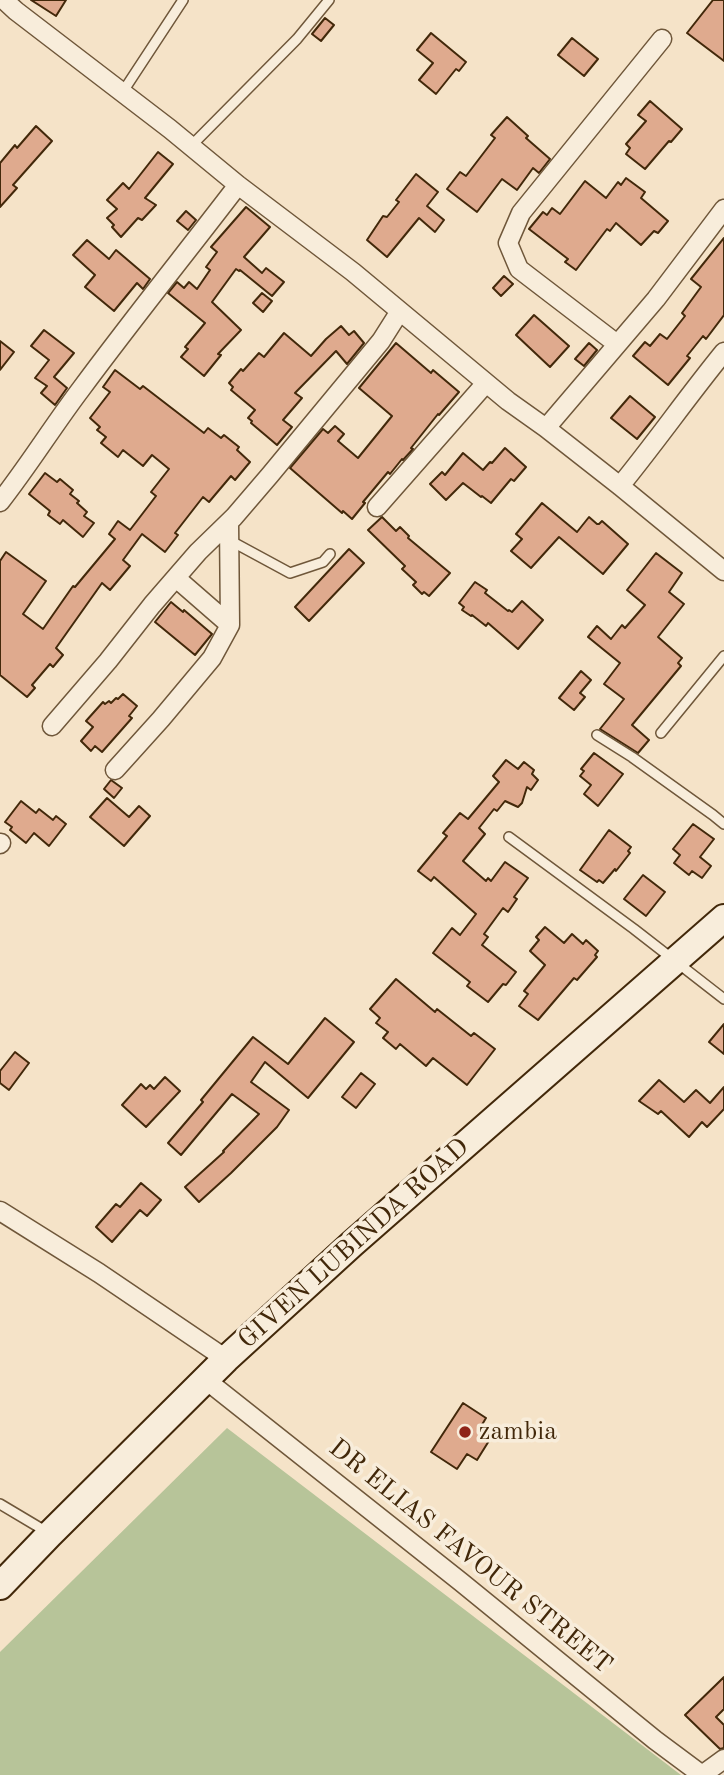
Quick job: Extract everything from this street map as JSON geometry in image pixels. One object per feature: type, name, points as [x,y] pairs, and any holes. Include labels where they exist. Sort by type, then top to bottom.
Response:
[{"type":"street","points":[[4,0],[353,272],[508,401],[620,486],[724,571]]},
{"type":"street","points":[[617,344],[519,269],[508,243],[521,213],[662,39]]},
{"type":"street","points":[[0,502],[128,325],[238,185]]},
{"type":"street","points":[[546,428],[656,299],[724,209]]},
{"type":"street","points":[[52,726],[198,552],[229,531],[270,475],[381,341],[400,311]]},
{"type":"street","points":[[620,486],[724,352]]},
{"type":"street","points":[[377,507],[486,383]]},
{"type":"street","points":[[115,771],[212,658],[229,625],[229,531]]},
{"type":"street","points":[[176,578],[229,625]]},
{"type":"street","name":"GIVEN LUBINDA ROAD","points":[[0,1586],[226,1359],[352,1244],[724,918]]},
{"type":"street","points":[[0,1211],[99,1273],[226,1359]]},
{"type":"street","name":"DR ELIAS FAVOUR STREET","points":[[206,1380],[702,1775]]},
{"type":"street","points":[[702,1775],[724,1759]]},
{"type":"lane","points":[[122,93],[183,0]]},
{"type":"lane","points":[[191,146],[297,39],[329,0]]},
{"type":"lane","points":[[229,531],[290,573],[323,562],[330,554]]},
{"type":"lane","points":[[660,733],[724,656]]},
{"type":"lane","points":[[597,735],[724,824]]},
{"type":"lane","points":[[509,837],[724,999]]},
{"type":"lane","points":[[0,1504],[50,1534]]},
{"type":"green space","points":[[227,1428],[681,1775],[0,1775],[0,1652]]},
{"type":"building","points":[[31,0],[66,0],[56,16]]},
{"type":"building","points":[[713,0],[724,0],[724,61],[687,33]]},
{"type":"building","points":[[325,18],[334,25],[321,41],[312,34]]},
{"type":"building","points":[[431,33],[466,62],[459,71],[456,69],[436,94],[419,80],[433,63],[417,50]]},
{"type":"building","points":[[572,38],[598,59],[584,76],[558,55]]},
{"type":"building","points":[[650,101],[682,129],[645,169],[626,154],[630,148],[626,144],[646,121],[638,115]]},
{"type":"building","points":[[507,117],[550,159],[539,173],[533,168],[517,190],[502,179],[477,212],[447,189],[460,172],[466,176],[495,138],[491,135]]},
{"type":"building","points":[[36,126],[52,141],[13,185],[17,188],[0,207],[0,163]]},
{"type":"building","points":[[158,152],[173,164],[145,198],[156,205],[142,220],[138,218],[121,237],[107,218],[117,209],[107,200],[123,183],[129,189]]},
{"type":"building","points":[[416,174],[438,192],[427,206],[444,220],[435,232],[419,218],[387,257],[367,240],[383,216],[387,217],[399,202],[396,200]]},
{"type":"building","points":[[626,178],[645,192],[641,198],[668,221],[658,233],[654,231],[641,245],[616,223],[610,231],[607,229],[576,270],[565,262],[568,259],[529,229],[543,212],[547,215],[552,208],[560,214],[585,181],[606,198],[618,182],[621,185]]},
{"type":"building","points":[[246,207],[270,227],[244,257],[262,273],[266,268],[284,282],[272,296],[236,269],[212,302],[241,330],[218,354],[221,355],[204,376],[181,357],[188,349],[185,347],[205,323],[168,293],[177,282],[184,288],[189,282],[197,289],[210,270],[206,267],[217,252],[211,247]]},
{"type":"building","points":[[186,211],[196,220],[188,230],[177,221]]},
{"type":"building","points":[[724,238],[724,315],[706,339],[703,336],[687,356],[690,358],[668,385],[633,356],[645,342],[650,346],[660,334],[667,339],[685,316],[682,313],[701,287],[691,279]]},
{"type":"building","points":[[87,240],[109,259],[116,250],[150,279],[143,289],[137,283],[114,311],[85,287],[95,275],[73,255]]},
{"type":"building","points":[[504,276],[513,284],[501,296],[493,288]]},
{"type":"building","points":[[262,293],[272,301],[263,312],[253,303]]},
{"type":"building","points":[[534,315],[569,346],[550,367],[516,335]]},
{"type":"building","points":[[341,326],[349,335],[354,331],[364,343],[347,364],[336,351],[295,393],[302,398],[283,420],[292,427],[277,445],[251,423],[248,418],[255,410],[231,390],[233,387],[229,383],[259,353],[264,357],[284,333],[311,356]]},
{"type":"building","points":[[44,330],[74,353],[54,377],[67,388],[55,405],[41,393],[47,386],[35,378],[49,360],[31,346]]},
{"type":"building","points":[[0,341],[14,352],[0,370]]},
{"type":"building","points":[[396,343],[431,373],[433,370],[459,392],[438,414],[411,448],[413,449],[390,474],[388,472],[352,519],[290,468],[323,429],[328,433],[335,426],[344,434],[338,441],[358,458],[392,416],[359,388]]},
{"type":"building","points":[[589,343],[597,350],[584,366],[575,359]]},
{"type":"building","points":[[115,370],[140,389],[143,386],[204,433],[208,428],[221,438],[224,435],[239,447],[237,450],[250,462],[235,480],[231,476],[209,502],[203,497],[175,533],[178,535],[165,552],[142,534],[123,560],[130,566],[110,590],[102,583],[56,648],[63,655],[53,667],[50,664],[32,685],[35,688],[27,697],[0,675],[0,561],[6,552],[46,581],[23,614],[43,629],[73,586],[75,587],[115,539],[109,534],[118,521],[130,530],[156,496],[151,492],[169,469],[152,455],[143,466],[123,450],[118,457],[101,443],[106,437],[97,430],[100,427],[90,418],[110,392],[103,387]]},
{"type":"building","points":[[630,396],[655,417],[637,439],[611,418]]},
{"type":"building","points":[[505,448],[526,467],[514,481],[511,479],[491,503],[463,483],[446,500],[430,484],[442,472],[445,475],[463,453],[483,470]]},
{"type":"building","points":[[45,473],[57,482],[60,479],[73,490],[70,494],[87,512],[84,516],[94,523],[83,537],[63,520],[60,524],[48,515],[50,511],[29,494]]},
{"type":"building","points":[[542,503],[577,532],[589,517],[597,524],[602,521],[628,544],[603,574],[559,537],[531,568],[511,551],[522,539],[516,534]]},
{"type":"building","points":[[382,517],[396,531],[400,527],[408,538],[450,573],[429,596],[424,592],[422,594],[413,585],[416,582],[402,569],[405,566],[368,530]]},
{"type":"building","points":[[349,549],[364,563],[309,621],[295,607]]},
{"type":"building","points":[[656,553],[682,573],[669,592],[684,604],[658,637],[682,658],[678,663],[681,666],[632,725],[649,740],[638,753],[600,729],[624,699],[604,684],[620,663],[588,637],[597,626],[611,639],[622,625],[625,628],[645,605],[627,590]]},
{"type":"building","points":[[475,582],[508,611],[512,612],[522,601],[543,620],[518,649],[488,623],[486,626],[462,610],[464,607],[459,603]]},
{"type":"building","points":[[171,602],[212,634],[195,655],[155,622]]},
{"type":"building","points":[[581,671],[591,680],[580,693],[585,697],[574,710],[559,698]]},
{"type":"building","points":[[123,694],[137,706],[129,716],[132,718],[102,752],[95,746],[91,751],[81,741],[93,727],[86,721],[103,702],[111,703]]},
{"type":"building","points":[[594,753],[623,774],[598,806],[584,794],[591,785],[580,776],[584,771],[581,769]]},
{"type":"building","points":[[506,760],[518,769],[524,762],[534,770],[532,774],[538,780],[531,790],[527,787],[518,807],[505,801],[497,811],[494,809],[479,828],[485,834],[463,861],[486,881],[488,878],[491,881],[505,862],[528,878],[514,897],[517,899],[508,912],[503,908],[484,934],[488,937],[482,945],[516,972],[488,1002],[467,986],[470,982],[433,953],[452,928],[460,935],[476,914],[434,877],[431,881],[418,871],[447,836],[443,833],[460,813],[468,819],[499,782],[493,776]]},
{"type":"building","points":[[111,780],[122,788],[114,798],[104,789]]},
{"type":"building","points":[[107,798],[129,817],[139,806],[150,816],[124,846],[90,817]]},
{"type":"building","points":[[21,801],[36,813],[39,809],[53,820],[56,816],[66,824],[49,846],[34,833],[26,843],[10,830],[12,827],[5,822]]},
{"type":"building","points":[[693,824],[714,839],[700,857],[711,866],[702,878],[692,871],[689,875],[674,863],[680,855],[673,849]]},
{"type":"building","points":[[609,830],[631,847],[628,851],[630,853],[603,883],[599,880],[597,882],[580,870]]},
{"type":"building","points":[[643,875],[665,892],[646,916],[624,899]]},
{"type":"building","points":[[545,927],[564,943],[572,934],[583,944],[586,940],[598,951],[595,955],[597,957],[577,980],[574,978],[538,1020],[519,1006],[528,994],[524,991],[545,965],[530,951],[539,940],[536,937]]},
{"type":"building","points":[[396,979],[435,1012],[437,1009],[471,1036],[474,1033],[495,1049],[467,1085],[433,1058],[426,1066],[400,1044],[396,1049],[383,1038],[388,1032],[376,1023],[380,1018],[370,1009]]},
{"type":"building","points":[[325,1018],[354,1042],[308,1098],[265,1062],[251,1082],[289,1110],[277,1127],[199,1202],[185,1187],[224,1152],[259,1114],[232,1094],[181,1155],[168,1143],[253,1037],[288,1064]]},
{"type":"building","points":[[724,1024],[724,1054],[709,1042]]},
{"type":"building","points":[[15,1052],[29,1063],[9,1090],[0,1083],[0,1071]]},
{"type":"building","points":[[361,1073],[375,1084],[356,1108],[342,1097]]},
{"type":"building","points":[[165,1077],[180,1091],[146,1127],[122,1105],[141,1084],[146,1089],[150,1085],[154,1089]]},
{"type":"building","points":[[659,1080],[684,1102],[696,1090],[710,1103],[724,1087],[724,1109],[707,1127],[702,1122],[689,1137],[661,1111],[658,1114],[639,1101]]},
{"type":"building","points":[[141,1183],[161,1200],[147,1216],[140,1210],[112,1242],[96,1227],[116,1204],[120,1207]]},
{"type":"building","name":"zambia","points":[[463,1403],[486,1418],[480,1428],[492,1436],[477,1460],[467,1454],[457,1469],[431,1452]]},
{"type":"building","points":[[724,1677],[724,1709],[716,1717],[724,1725],[724,1748],[720,1749],[685,1715]]},
{"type":"place","name":"zambia","points":[[465,1432]]}]
